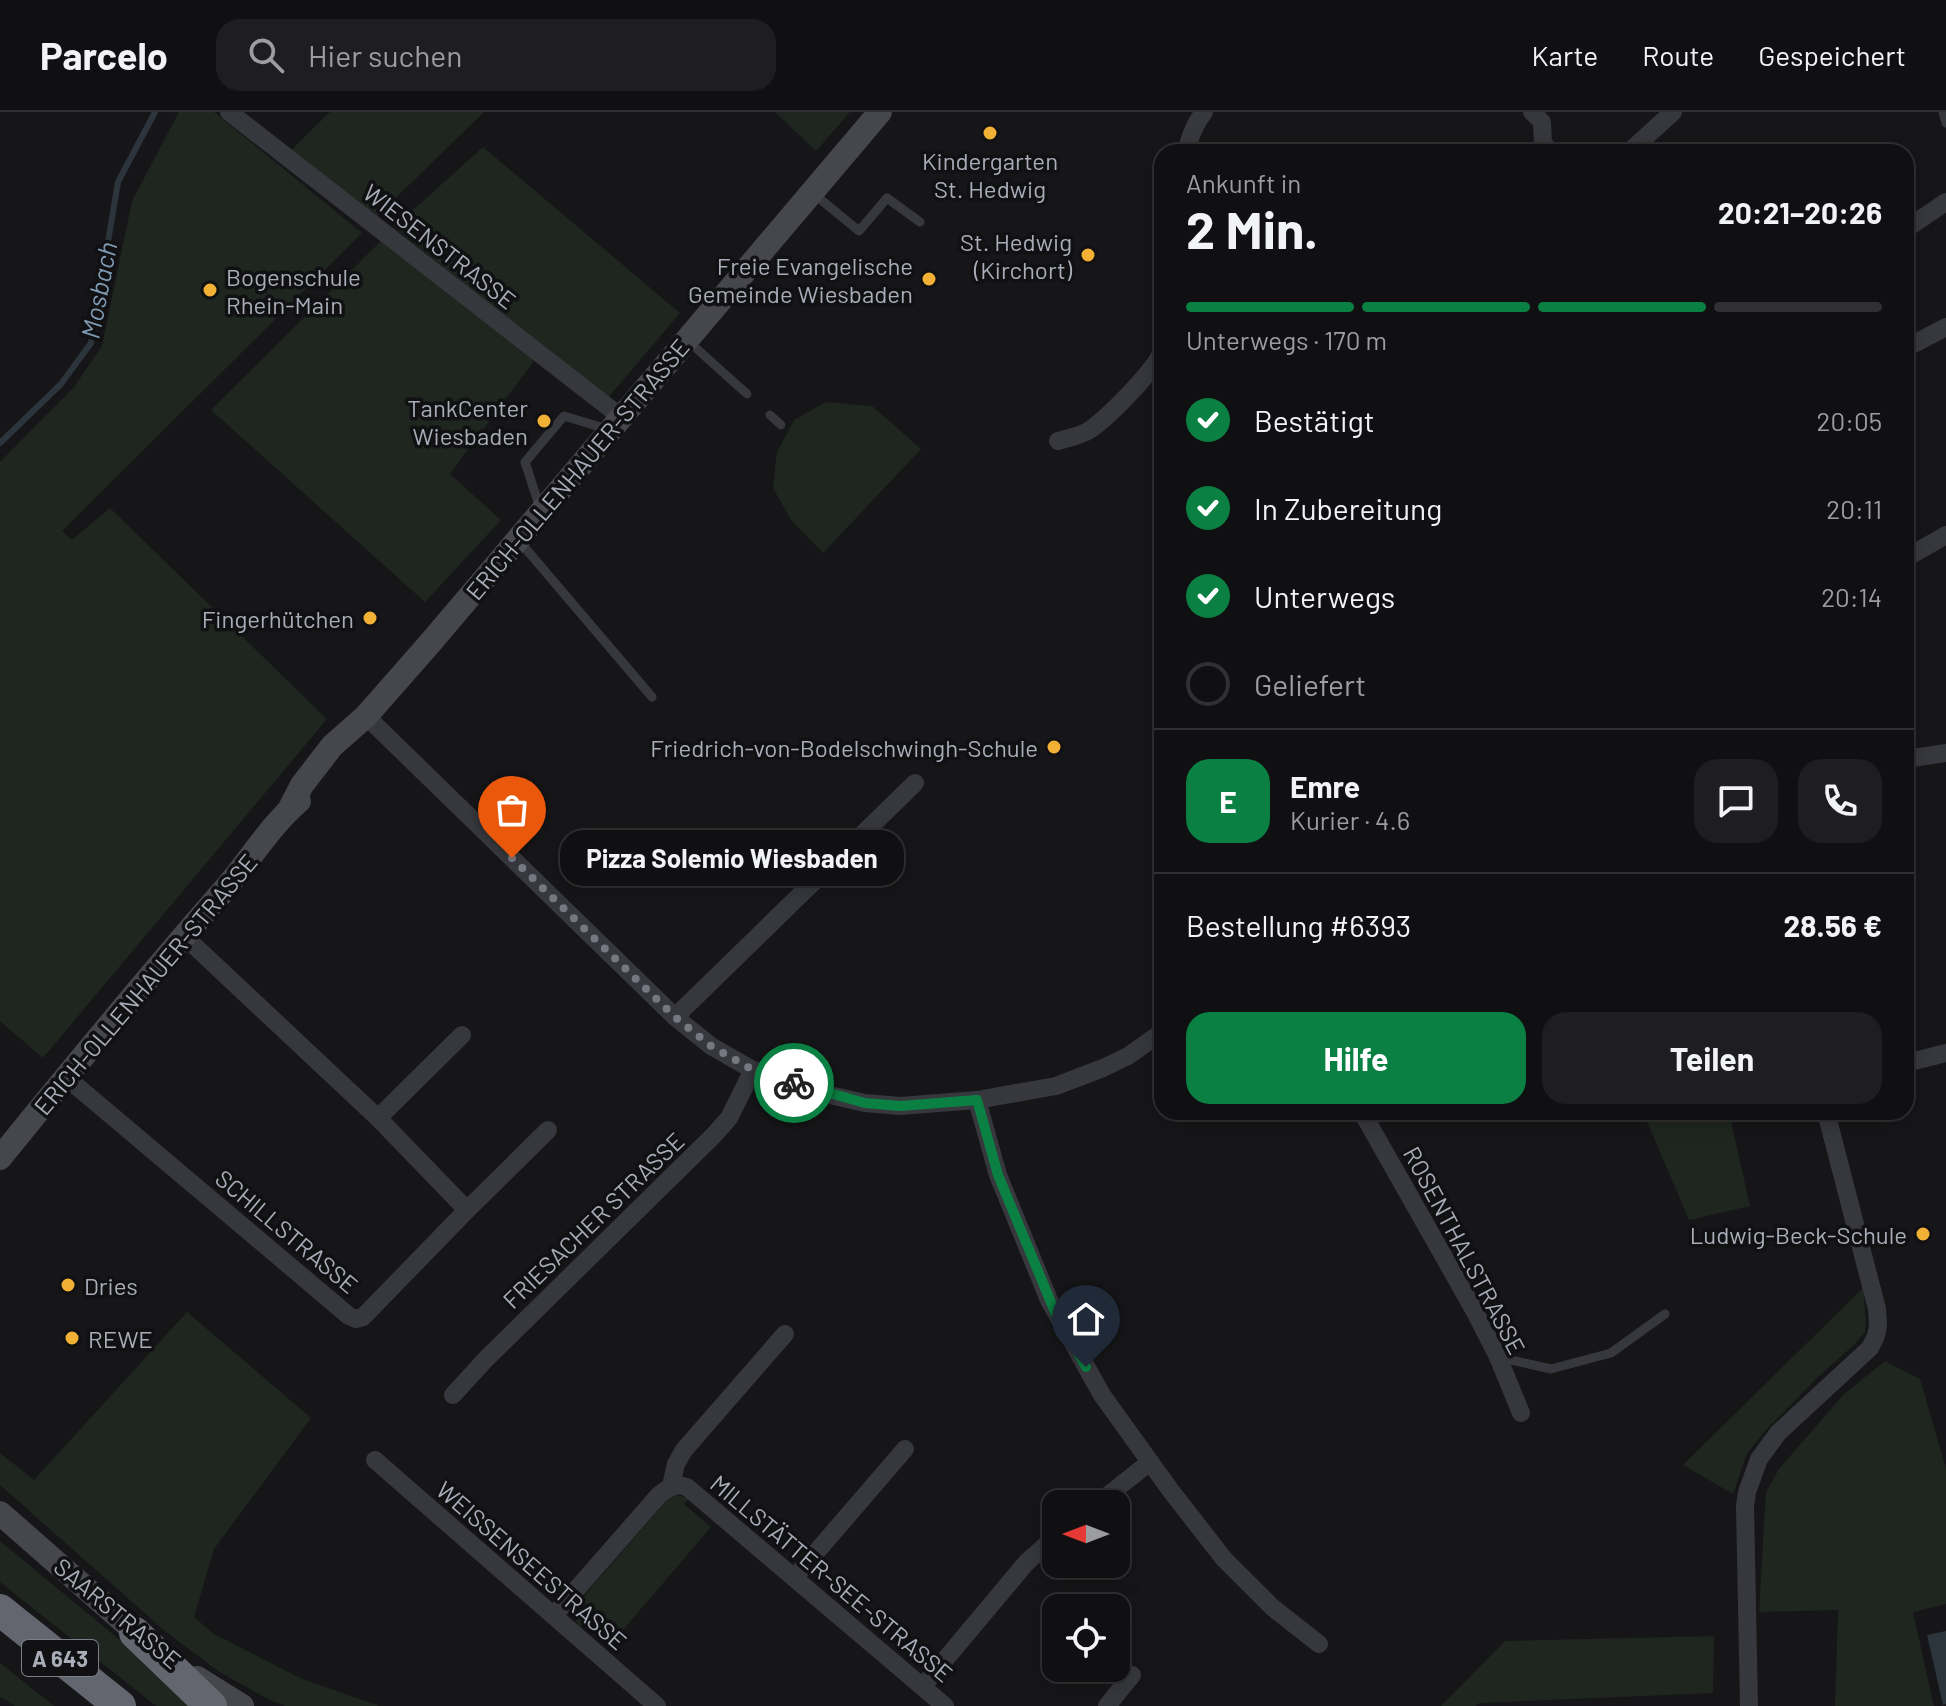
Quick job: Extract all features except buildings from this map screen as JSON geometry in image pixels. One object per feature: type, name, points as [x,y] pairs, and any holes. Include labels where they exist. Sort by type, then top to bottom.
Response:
[{"type":"highway","name":"A 643","points":[[0,1610],[120,1706]]},
{"type":"highway","points":[[135,1633],[211,1706]]},
{"type":"highway","name":"A 643","points":[[0,1638],[84,1706]]},
{"type":"street","name":"WIESENSTRASSE","points":[[229,112],[616,424]]},
{"type":"street","name":"ERICH-OLLENHAUER-STRASSE","points":[[0,1158],[289,810],[326,776],[366,716],[880,112]]},
{"type":"street","points":[[1188,144],[1196,122],[1204,112]]},
{"type":"street","points":[[1532,112],[1542,122],[1543,144]]},
{"type":"street","points":[[1638,144],[1673,112]]},
{"type":"street","points":[[1914,224],[1946,202]]},
{"type":"street","points":[[1914,344],[1946,327]]},
{"type":"street","points":[[1058,441],[1087,432],[1154,364]]},
{"type":"street","points":[[1914,553],[1946,535]]},
{"type":"street","points":[[366,716],[675,1017],[711,1046],[753,1070],[865,1103],[900,1106],[977,1100],[1056,1086],[1128,1056],[1154,1038]]},
{"type":"street","points":[[1914,758],[1946,753]]},
{"type":"street","points":[[675,1017],[915,783]]},
{"type":"street","points":[[184,936],[378,1118],[467,1210]]},
{"type":"street","points":[[378,1118],[462,1035]]},
{"type":"street","points":[[1914,1061],[1946,1053]]},
{"type":"street","name":"FRIESACHER STRASSE","points":[[453,1395],[713,1136],[729,1118],[753,1070]]},
{"type":"street","name":"SCHILLSTRASSE","points":[[67,1078],[356,1319],[363,1317],[548,1130]]},
{"type":"street","points":[[977,1100],[998,1175],[1055,1312],[1102,1395],[1224,1559],[1272,1607],[1319,1644]]},
{"type":"street","name":"ROSENTHALSTRASSE","points":[[1367,1120],[1474,1310],[1521,1413]]},
{"type":"street","points":[[1749,1706],[1747,1492],[1759,1459],[1778,1433],[1870,1348],[1878,1325],[1877,1309],[1828,1120]]},
{"type":"street","points":[[671,1486],[676,1464],[684,1450],[785,1334]]},
{"type":"street","points":[[794,1578],[905,1449]]},
{"type":"street","name":"WEISSENSEESTRASSE","points":[[375,1460],[657,1706]]},
{"type":"street","points":[[1115,1490],[1150,1462]]},
{"type":"street","name":"MILLSTÄTTER-SEE-STRASSE","points":[[554,1615],[659,1495],[671,1486],[680,1485],[687,1487],[945,1706]]},
{"type":"street","name":"SAARSTRASSE","points":[[0,1513],[135,1633],[212,1689],[242,1706]]},
{"type":"street","points":[[923,1686],[1026,1563],[1042,1549]]},
{"type":"street","points":[[1107,1706],[1132,1675]]},
{"type":"lane","points":[[1943,112],[1946,123]]},
{"type":"lane","points":[[811,192],[859,231],[887,198],[920,222]]},
{"type":"lane","points":[[686,340],[747,394]]},
{"type":"lane","points":[[770,415],[781,425]]},
{"type":"lane","points":[[541,512],[525,462],[535,450],[564,416],[616,424]]},
{"type":"lane","points":[[517,540],[652,697]]},
{"type":"lane","points":[[1498,1357],[1551,1369],[1611,1353],[1665,1314]]},
{"type":"shaded area","points":[[179,112],[214,112],[362,233],[62,531],[72,540],[110,508],[327,719],[43,1058],[0,1021],[0,462],[74,387],[102,346],[132,201]]},
{"type":"shaded area","points":[[330,112],[484,112],[377,216],[291,150]]},
{"type":"shaded area","points":[[775,112],[850,112],[816,151]]},
{"type":"shaded area","points":[[483,147],[680,313],[607,399],[394,227]]},
{"type":"shaded area","points":[[383,239],[537,357],[450,474],[501,520],[425,602],[211,410]]},
{"type":"shaded area","points":[[826,402],[872,406],[921,449],[823,553],[791,520],[773,488],[777,452],[794,420]]},
{"type":"shaded area","points":[[1646,1120],[1731,1120],[1750,1206],[1689,1220]]},
{"type":"shaded area","points":[[1863,1288],[1865,1332],[1763,1433],[1746,1456],[1733,1494],[1683,1465]]},
{"type":"shaded area","points":[[187,1312],[311,1418],[214,1549],[194,1617],[214,1634],[300,1678],[379,1706],[285,1706],[218,1671],[166,1632],[0,1485],[0,1453],[34,1480]]},
{"type":"shaded area","points":[[1885,1361],[1920,1379],[1946,1469],[1946,1604],[1913,1612],[1934,1706],[1835,1706],[1838,1610],[1759,1612],[1766,1492],[1779,1469],[1844,1394]]},
{"type":"shaded area","points":[[676,1495],[689,1498],[684,1504],[711,1527],[616,1638],[591,1615],[580,1628],[575,1616],[578,1603],[666,1501]]},
{"type":"shaded area","points":[[0,1541],[161,1674],[195,1706],[156,1706],[0,1582]]},
{"type":"shaded area","points":[[1946,1631],[1946,1704],[1943,1705],[1927,1635]]},
{"type":"shaded area","points":[[1714,1636],[1713,1693],[1441,1706],[1505,1641]]},
{"type":"shaded area","points":[[0,1663],[54,1706],[15,1706],[0,1697]]},
{"type":"waterway","name":"Mosbach","points":[[0,443],[61,384],[91,343],[118,182],[155,112]]},
{"type":"way so far","points":[[512,858],[675,1017],[711,1046],[753,1070],[794,1083]]},
{"type":"place","name":"Kindergarten St. Hedwig","points":[[990,133]]},
{"type":"place","name":"St. Hedwig (Kirchort)","points":[[1088,255]]},
{"type":"place","name":"Freie Evangelische Gemeinde Wiesbaden","points":[[929,279]]},
{"type":"place","name":"Bogenschule Rhein-Main","points":[[210,290]]},
{"type":"place","name":"TankCenter Wiesbaden","points":[[544,421]]},
{"type":"place","name":"Fingerhütchen","points":[[370,618]]},
{"type":"place","name":"Friedrich-von-Bodelschwingh-Schule","points":[[1054,747]]},
{"type":"place","name":"Pizza Solemio Wiesbaden","points":[[512,858]]},
{"type":"place","name":"Ludwig-Beck-Schule","points":[[1923,1234]]},
{"type":"place","name":"Dries","points":[[68,1285]]},
{"type":"place","name":"REWE","points":[[72,1338]]},
{"type":"route","points":[[794,1083],[865,1103],[900,1106],[977,1100],[998,1175],[1055,1312],[1086,1367]]}]
